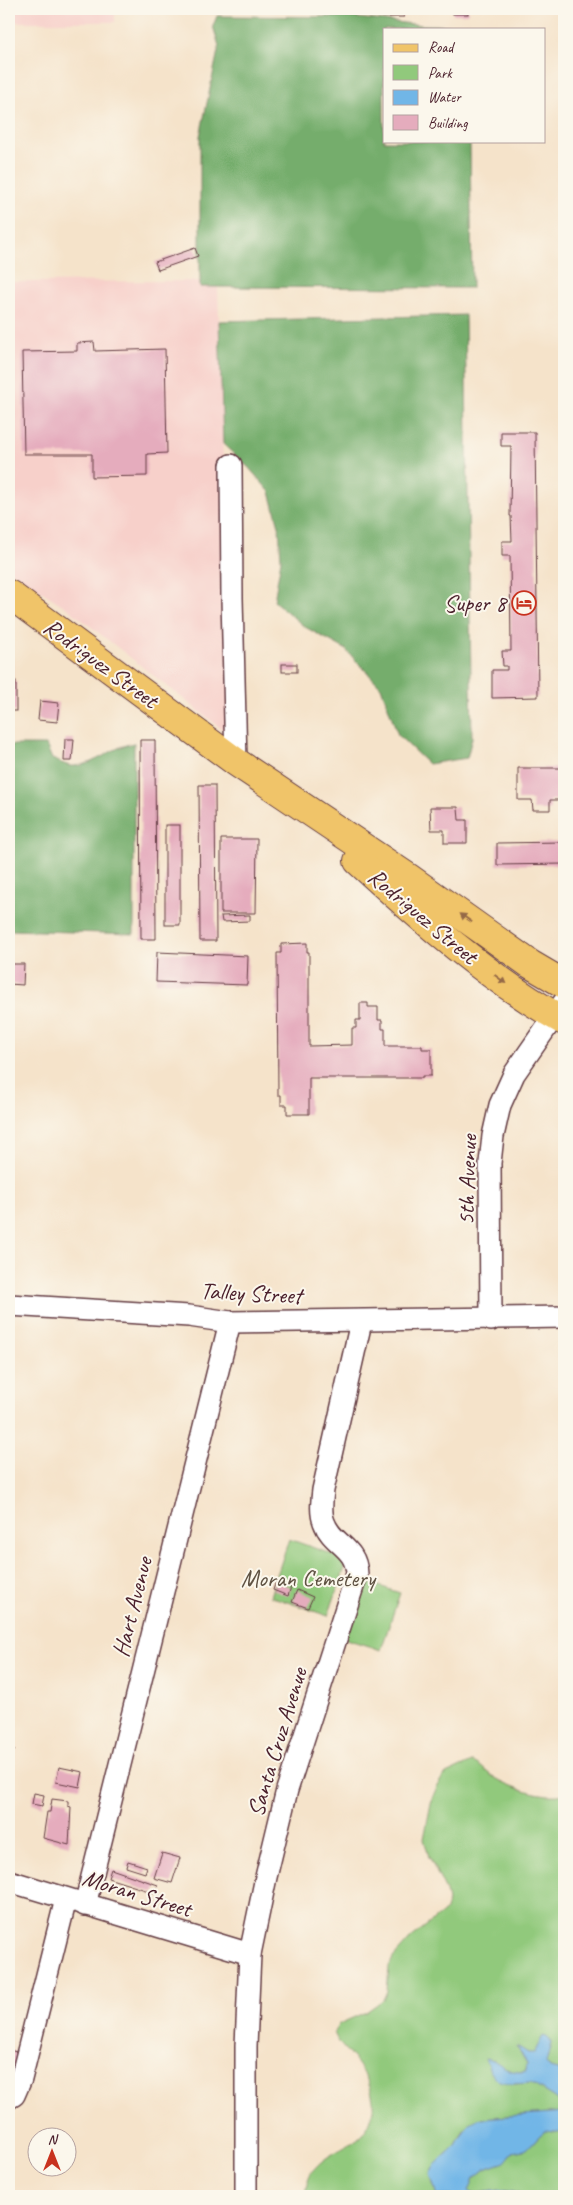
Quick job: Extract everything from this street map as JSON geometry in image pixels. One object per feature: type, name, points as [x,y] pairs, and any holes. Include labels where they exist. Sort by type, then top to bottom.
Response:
[{"type":"main road","name":"Rodriguez Street","points":[[9,594],[236,762],[409,878],[530,964],[564,984]]},
{"type":"main road","name":"Rodriguez Street","points":[[291,799],[370,873],[446,938],[512,988],[561,1013]]},
{"type":"street","points":[[231,465],[236,762]]},
{"type":"street","name":"5th Avenue","points":[[491,1320],[490,1163],[493,1136],[500,1104],[514,1074],[561,1013]]},
{"type":"street","name":"Talley Street","points":[[9,1305],[189,1316],[230,1322],[361,1322],[564,1317]]},
{"type":"street","name":"Hart Avenue","points":[[9,2098],[14,2095],[23,2072],[75,1902],[230,1322]]},
{"type":"street","name":"Santa Cruz Avenue","points":[[246,2196],[246,2046],[250,1954],[287,1790],[357,1574],[357,1564],[352,1555],[331,1535],[323,1522],[321,1507],[323,1490],[361,1322]]},
{"type":"street","name":"Moran Street","points":[[9,1881],[250,1954]]},
{"type":"shaded area","points":[[9,9],[115,9],[115,22],[9,22]]},
{"type":"shaded area","points":[[200,281],[200,287],[218,287],[231,736],[67,608],[9,570],[9,282]]},
{"type":"green space","points":[[217,16],[349,17],[422,25],[469,26],[469,28],[383,28],[383,142],[470,142],[472,288],[200,287],[200,136],[219,46],[213,26]]},
{"type":"green space","points":[[465,315],[472,738],[467,758],[428,764],[398,735],[381,687],[345,649],[305,627],[274,601],[281,560],[279,526],[270,492],[249,468],[223,444],[219,321]]},
{"type":"green space","points":[[134,743],[134,934],[9,930],[9,745],[46,745],[52,759],[72,766],[83,765]]},
{"type":"green space","name":"Moran Cemetery","points":[[289,1539],[345,1559],[346,1565],[328,1616],[270,1596]]},
{"type":"green space","points":[[361,1580],[400,1593],[381,1650],[343,1638]]},
{"type":"green space","points":[[472,1762],[501,1781],[518,1788],[548,1795],[564,1794],[564,2072],[550,2068],[546,2063],[551,2043],[544,2036],[534,2054],[518,2047],[527,2064],[526,2071],[516,2072],[508,2070],[492,2059],[512,2084],[531,2083],[564,2104],[564,2112],[481,2118],[465,2128],[456,2145],[433,2167],[430,2174],[437,2196],[305,2196],[308,2181],[313,2171],[322,2161],[361,2136],[371,2119],[373,2103],[367,2080],[359,2065],[340,2043],[334,2032],[339,2024],[366,2012],[383,2000],[387,1991],[389,1967],[393,1958],[411,1938],[446,1910],[448,1901],[446,1891],[429,1857],[424,1839],[432,1798],[440,1781],[446,1774]]},
{"type":"green space","points":[[546,2131],[564,2133],[564,2196],[537,2196],[500,2190],[474,2194],[468,2191],[474,2178],[485,2169],[504,2162],[513,2152],[527,2149]]},
{"type":"water","points":[[543,2036],[549,2038],[551,2043],[546,2063],[550,2068],[564,2072],[564,2104],[531,2083],[512,2084],[499,2081],[490,2071],[485,2058],[491,2059],[509,2070],[526,2071],[527,2064],[517,2046],[528,2053],[534,2053]]},
{"type":"water","points":[[564,2112],[564,2133],[546,2131],[527,2149],[513,2152],[505,2162],[485,2169],[474,2178],[469,2191],[474,2194],[500,2190],[537,2196],[437,2196],[430,2174],[433,2167],[456,2145],[469,2123],[481,2118]]},
{"type":"building","points":[[373,9],[413,9],[413,12],[404,12],[404,17],[382,17],[382,11],[373,11]]},
{"type":"building","points":[[453,9],[468,9],[468,14],[453,14]]},
{"type":"building","points":[[195,248],[198,256],[158,270],[155,262]]},
{"type":"building","points":[[94,342],[95,351],[165,349],[167,453],[147,454],[147,476],[92,477],[92,454],[24,454],[22,352],[77,351],[77,343]]},
{"type":"building","name":"Super 8","points":[[501,432],[535,432],[538,697],[492,698],[492,670],[507,670],[507,666],[503,666],[502,651],[511,651],[510,556],[502,556],[502,541],[512,541],[510,516],[511,446],[501,446]]},
{"type":"building","points":[[9,654],[12,654],[13,679],[9,679]]},
{"type":"building","points":[[282,664],[297,664],[297,672],[282,672]]},
{"type":"building","points":[[9,681],[16,681],[16,711],[9,711]]},
{"type":"building","points":[[40,701],[59,703],[57,722],[38,720]]},
{"type":"building","points":[[65,739],[74,739],[72,761],[64,761]]},
{"type":"building","points":[[140,740],[155,740],[156,939],[141,939]]},
{"type":"building","points":[[518,768],[564,768],[564,800],[550,800],[550,810],[533,810],[532,800],[518,800]]},
{"type":"building","points":[[199,785],[215,785],[216,941],[200,941]]},
{"type":"building","points":[[430,807],[458,807],[459,820],[467,820],[467,843],[444,843],[444,830],[431,830]]},
{"type":"building","points":[[165,825],[180,825],[180,925],[165,925]]},
{"type":"building","points":[[221,839],[257,839],[256,913],[221,913]]},
{"type":"building","points":[[564,842],[564,864],[497,865],[497,843]]},
{"type":"building","points":[[250,915],[250,921],[222,922],[221,916]]},
{"type":"building","points":[[307,943],[307,952],[309,952],[309,1046],[352,1045],[352,1028],[356,1028],[356,1020],[360,1020],[360,1003],[368,1003],[368,1007],[378,1007],[378,1020],[382,1020],[382,1029],[385,1029],[385,1046],[422,1046],[422,1049],[431,1049],[431,1076],[422,1076],[422,1078],[309,1078],[309,1114],[287,1114],[287,1105],[281,1105],[281,1095],[278,1095],[277,953],[281,953],[281,944]]},
{"type":"building","points":[[157,952],[248,956],[247,985],[156,982]]},
{"type":"building","points":[[9,964],[24,964],[23,985],[9,984]]},
{"type":"building","points":[[276,1581],[291,1587],[288,1596],[273,1590]]},
{"type":"building","points":[[297,1590],[313,1597],[308,1608],[292,1602]]},
{"type":"building","points":[[9,1745],[15,1750],[9,1757]]},
{"type":"building","points":[[59,1767],[83,1772],[80,1787],[56,1782]]},
{"type":"building","points":[[34,1793],[44,1795],[42,1806],[32,1804]]},
{"type":"building","points":[[52,1799],[68,1801],[68,1806],[71,1807],[69,1845],[43,1838],[47,1812],[50,1812]]},
{"type":"building","points":[[162,1853],[180,1858],[172,1883],[154,1878]]},
{"type":"building","points":[[128,1861],[147,1867],[145,1873],[126,1867]]},
{"type":"building","points":[[111,1869],[158,1885],[155,1893],[108,1878]]},
{"type":"building","points":[[9,2050],[24,2054],[9,2087]]},
{"type":"place","name":"Super 8","points":[[524,603]]}]
